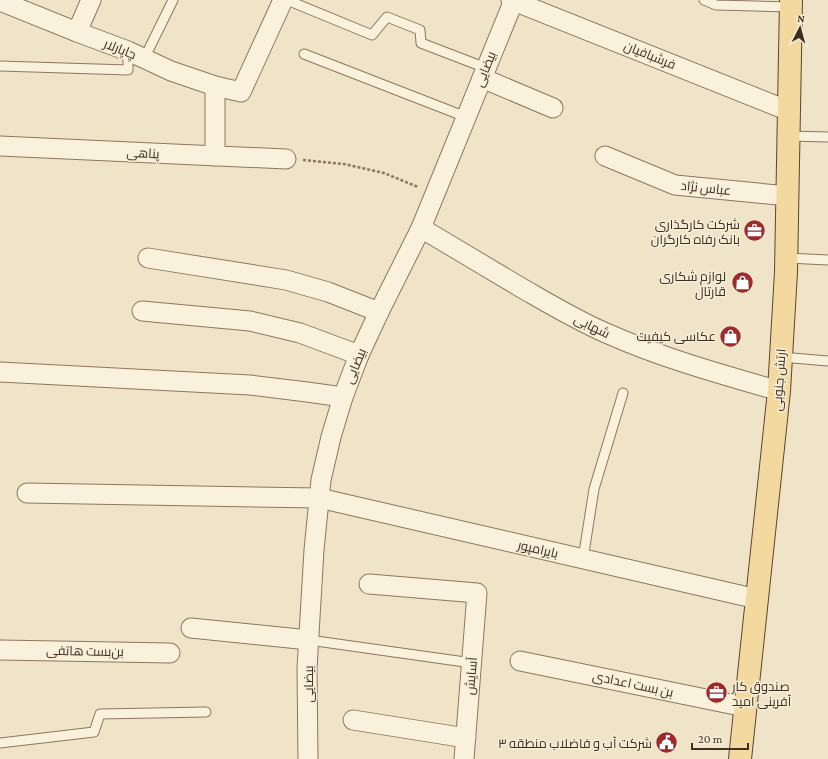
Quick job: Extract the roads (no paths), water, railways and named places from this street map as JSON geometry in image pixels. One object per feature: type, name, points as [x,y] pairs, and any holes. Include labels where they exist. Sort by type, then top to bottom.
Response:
[{"type":"main road","name":"ارتش جنوبی","points":[[740,759],[779,391],[788,196],[791,3]]},
{"type":"street","points":[[77,32],[91,0]]},
{"type":"street","name":"چاپارلار","points":[[0,1],[136,55],[171,71],[215,86],[241,92],[283,0]]},
{"type":"street","name":"بیضایی","points":[[308,759],[307,668],[314,550],[321,480],[331,436],[343,397],[359,355],[421,228],[513,0]]},
{"type":"street","name":"فرشبافیان","points":[[513,0],[789,111]]},
{"type":"street","points":[[484,73],[553,108]]},
{"type":"street","points":[[215,86],[215,156]]},
{"type":"street","name":"پناهی","points":[[0,146],[286,159]]},
{"type":"street","name":"عباس نژاد","points":[[605,156],[675,185],[788,196]]},
{"type":"street","name":"شهابی","points":[[421,228],[556,308],[606,333],[689,365],[779,391]]},
{"type":"street","points":[[148,258],[286,280],[328,292],[379,312]]},
{"type":"street","points":[[142,311],[250,321],[300,333],[359,355]]},
{"type":"street","points":[[0,372],[250,385],[343,397]]},
{"type":"street","name":"بایرامپور","points":[[27,493],[319,498],[757,599]]},
{"type":"street","name":"آسایش","points":[[369,584],[477,593],[464,759]]},
{"type":"street","points":[[191,628],[309,640]]},
{"type":"street","name":"بن‌بست هاتفی","points":[[0,650],[170,653]]},
{"type":"street","name":"بن بست اعدادی","points":[[520,661],[745,707]]},
{"type":"street","points":[[353,720],[466,738]]},
{"type":"lane","points":[[0,66],[128,70],[136,55],[173,0]]},
{"type":"lane","points":[[287,0],[372,35],[387,17],[420,30],[420,42],[484,73]]},
{"type":"lane","points":[[704,0],[716,5],[791,3]]},
{"type":"lane","points":[[304,54],[466,117]]},
{"type":"lane","points":[[788,136],[828,137]]},
{"type":"lane","points":[[786,258],[828,260]]},
{"type":"lane","points":[[781,357],[828,361]]},
{"type":"lane","points":[[583,559],[594,489],[623,393]]},
{"type":"lane","points":[[309,640],[472,663]]},
{"type":"lane","points":[[0,743],[94,732],[100,714],[206,712]]},
{"type":"place","name":"شرکت کارگذاری بانک رفاه کارگران","points":[[755,231]]},
{"type":"place","name":"لوازم شکاری قارتال","points":[[742,283]]},
{"type":"place","name":"عکاسی کیفیت","points":[[731,336]]},
{"type":"place","name":"صندوق کار آفرینی امید","points":[[716,693]]},
{"type":"place","name":"شرکت آب و فاضلاب منطقه ۳","points":[[667,743]]}]
